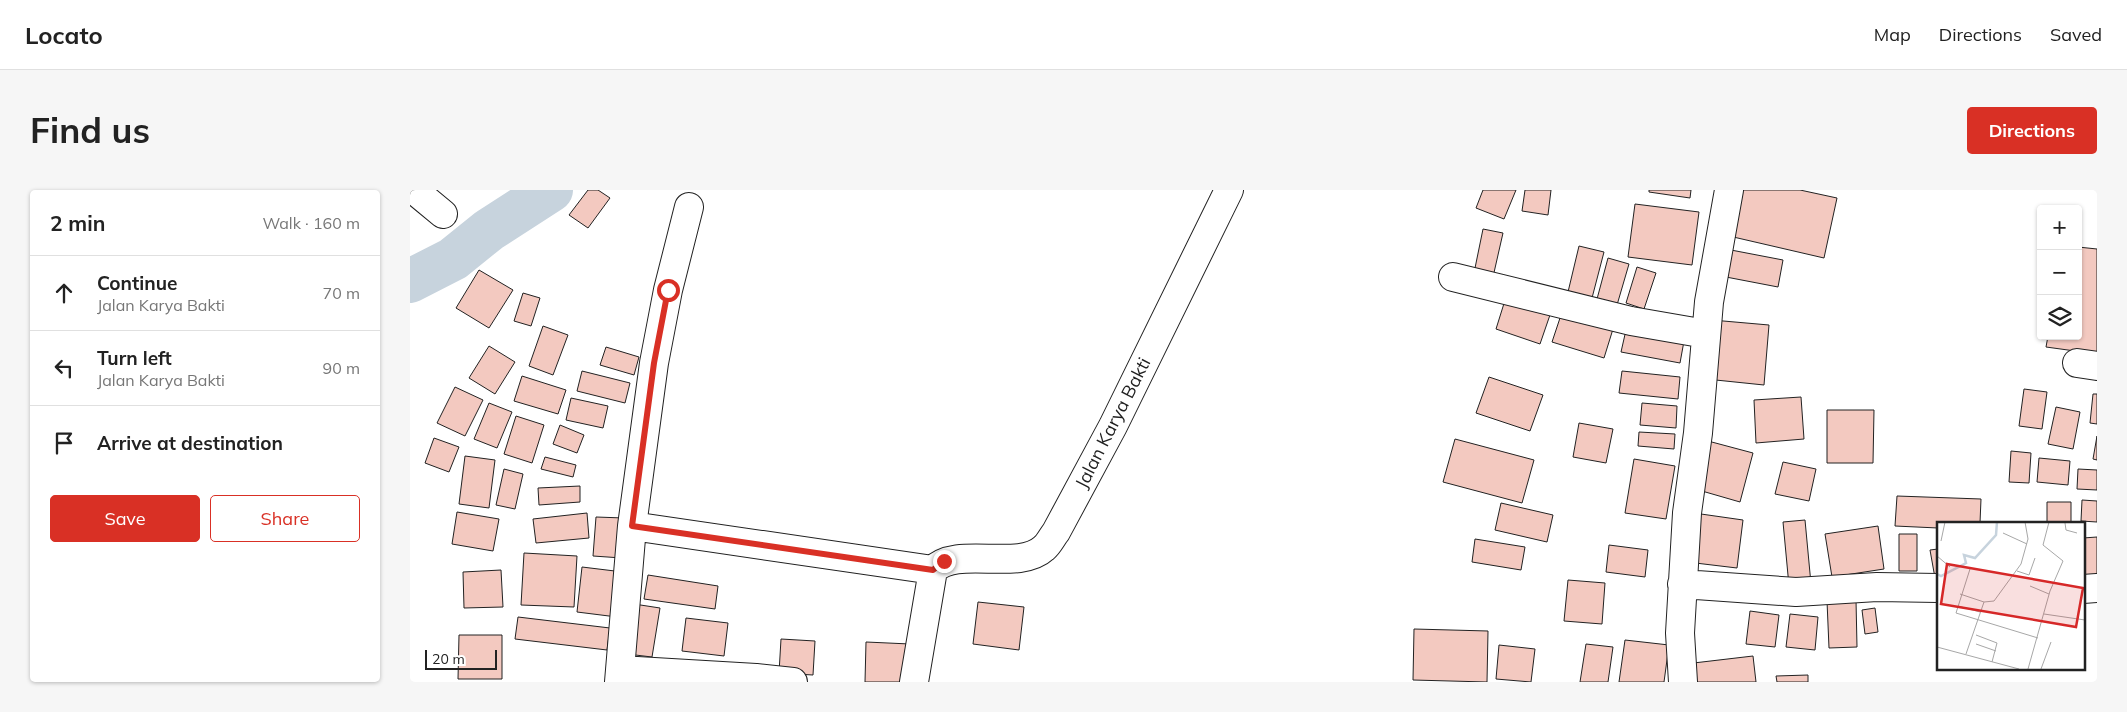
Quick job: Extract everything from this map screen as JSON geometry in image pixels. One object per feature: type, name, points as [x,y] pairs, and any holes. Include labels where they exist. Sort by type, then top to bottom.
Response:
[{"type":"street","points":[[414,190],[443,214]]},
{"type":"street","name":"Jalan Karya Bakti","points":[[933,570],[938,564],[949,559],[1001,559],[1028,556],[1044,549],[1056,532],[1112,426],[1229,190]]},
{"type":"street","points":[[1683,682],[1680,633],[1687,513],[1698,433],[1709,302],[1729,190]]},
{"type":"street","points":[[689,207],[668,290],[654,363],[632,526],[619,676],[756,678],[793,682]]},
{"type":"street","points":[[1453,277],[1631,320],[1706,334]]},
{"type":"street","points":[[632,526],[933,570],[914,682]]},
{"type":"street","points":[[1682,584],[1796,592],[1878,587],[1937,588]]},
{"type":"street","points":[[2084,589],[2097,588]]},
{"type":"building","points":[[588,190],[598,190],[610,198],[588,228],[569,215]]},
{"type":"building","points":[[1483,190],[1516,190],[1504,219],[1476,208]]},
{"type":"building","points":[[1525,190],[1551,190],[1548,215],[1522,211]]},
{"type":"building","points":[[1649,190],[1691,190],[1690,198],[1649,192]]},
{"type":"building","points":[[1740,190],[1800,190],[1837,198],[1824,258],[1729,236]]},
{"type":"building","points":[[1635,204],[1699,212],[1692,265],[1628,257]]},
{"type":"building","points":[[1483,229],[1503,233],[1493,277],[1474,273]]},
{"type":"building","points":[[1579,246],[1604,252],[1592,298],[1568,292]]},
{"type":"building","points":[[2082,247],[2097,249],[2097,354],[2046,347],[2047,340],[2082,340]]},
{"type":"building","points":[[1731,250],[1783,260],[1778,287],[1726,277]]},
{"type":"building","points":[[1608,258],[1629,264],[1617,305],[1597,299]]},
{"type":"building","points":[[1637,267],[1656,273],[1644,309],[1626,303]]},
{"type":"building","points":[[479,270],[513,290],[489,328],[456,308]]},
{"type":"building","points":[[523,293],[540,298],[531,326],[514,321]]},
{"type":"building","points":[[1506,297],[1551,312],[1540,344],[1496,329]]},
{"type":"building","points":[[1562,312],[1613,329],[1604,358],[1552,342]]},
{"type":"building","points":[[1712,320],[1769,325],[1764,385],[1706,379]]},
{"type":"building","points":[[543,326],[568,335],[553,375],[529,366]]},
{"type":"building","points":[[1626,330],[1684,341],[1680,363],[1621,352]]},
{"type":"building","points":[[489,346],[515,362],[495,394],[469,378]]},
{"type":"building","points":[[606,347],[639,357],[634,375],[600,365]]},
{"type":"building","points":[[582,371],[630,383],[625,403],[577,391]]},
{"type":"building","points":[[1622,371],[1680,377],[1678,399],[1619,393]]},
{"type":"building","points":[[522,376],[566,390],[558,414],[514,401]]},
{"type":"building","points":[[1489,377],[1543,395],[1530,431],[1476,413]]},
{"type":"building","points":[[455,387],[483,400],[465,436],[437,423]]},
{"type":"building","points":[[2024,389],[2047,392],[2042,429],[2019,426]]},
{"type":"building","points":[[2093,394],[2097,394],[2097,424],[2090,423]]},
{"type":"building","points":[[1801,397],[1804,439],[1756,443],[1754,400]]},
{"type":"building","points":[[571,398],[608,406],[603,428],[566,420]]},
{"type":"building","points":[[489,403],[512,412],[497,448],[474,439]]},
{"type":"building","points":[[1642,403],[1677,406],[1676,428],[1640,425]]},
{"type":"building","points":[[2056,407],[2080,412],[2073,449],[2048,444]]},
{"type":"building","points":[[1827,410],[1874,410],[1873,463],[1827,463]]},
{"type":"building","points":[[516,416],[544,425],[532,463],[504,454]]},
{"type":"building","points":[[1579,423],[1613,429],[1606,463],[1573,457]]},
{"type":"building","points":[[560,425],[584,435],[577,453],[553,444]]},
{"type":"building","points":[[1639,432],[1675,434],[1674,449],[1638,446]]},
{"type":"building","points":[[2097,436],[2097,460],[2093,459]]},
{"type":"building","points":[[434,438],[459,447],[449,472],[425,463]]},
{"type":"building","points":[[1455,439],[1534,460],[1522,503],[1443,482]]},
{"type":"building","points":[[1708,441],[1753,453],[1740,502],[1695,489]]},
{"type":"building","points":[[2011,451],[2031,453],[2029,483],[2009,482]]},
{"type":"building","points":[[465,456],[495,460],[489,508],[459,504]]},
{"type":"building","points":[[545,457],[576,465],[573,477],[541,469]]},
{"type":"building","points":[[2039,458],[2070,461],[2068,485],[2037,482]]},
{"type":"building","points":[[1634,459],[1675,466],[1666,519],[1625,513]]},
{"type":"building","points":[[1783,462],[1816,469],[1809,501],[1775,494]]},
{"type":"building","points":[[504,469],[523,474],[515,509],[496,505]]},
{"type":"building","points":[[2078,469],[2097,470],[2097,490],[2077,489]]},
{"type":"building","points":[[580,486],[580,502],[539,505],[538,488]]},
{"type":"building","points":[[1897,496],[1981,499],[1980,522],[1937,522],[1937,528],[1895,526]]},
{"type":"building","points":[[2082,500],[2097,501],[2097,522],[2081,521]]},
{"type":"building","points":[[2047,502],[2071,502],[2071,522],[2047,522]]},
{"type":"building","points":[[1501,503],[1553,515],[1547,542],[1495,530]]},
{"type":"building","points":[[457,512],[499,519],[493,551],[452,544]]},
{"type":"building","points":[[587,513],[589,538],[536,543],[533,519]]},
{"type":"building","points":[[1694,513],[1743,520],[1737,568],[1687,562]]},
{"type":"building","points":[[596,517],[624,518],[622,558],[593,556]]},
{"type":"building","points":[[1805,520],[1811,584],[1789,586],[1783,522]]},
{"type":"building","points":[[1878,526],[1884,569],[1832,577],[1825,534]]},
{"type":"building","points":[[1899,534],[1917,534],[1917,571],[1899,571]]},
{"type":"building","points":[[2097,537],[2097,579],[2084,580],[2084,538]]},
{"type":"building","points":[[1475,539],[1525,547],[1521,570],[1472,562]]},
{"type":"building","points":[[1609,545],[1648,550],[1645,577],[1606,572]]},
{"type":"building","points":[[1937,549],[1937,577],[1935,578],[1930,550]]},
{"type":"building","points":[[524,553],[577,556],[574,607],[521,605]]},
{"type":"building","points":[[582,567],[623,572],[617,617],[577,612]]},
{"type":"building","points":[[501,570],[503,607],[464,608],[463,572]]},
{"type":"building","points":[[648,575],[718,586],[715,609],[644,599]]},
{"type":"building","points":[[1568,580],[1605,583],[1602,624],[1564,621]]},
{"type":"building","points":[[1856,600],[1857,647],[1829,648],[1827,601]]},
{"type":"building","points":[[978,602],[1024,607],[1019,650],[973,644]]},
{"type":"building","points":[[634,604],[660,608],[652,657],[627,654]]},
{"type":"building","points":[[1875,608],[1878,632],[1865,634],[1862,610]]},
{"type":"building","points":[[1750,611],[1779,615],[1775,647],[1746,644]]},
{"type":"building","points":[[1790,614],[1818,617],[1815,650],[1786,647]]},
{"type":"building","points":[[518,617],[610,628],[607,650],[515,639]]},
{"type":"building","points":[[686,618],[728,623],[724,656],[682,651]]},
{"type":"building","points":[[1414,629],[1488,631],[1487,682],[1413,680]]},
{"type":"building","points":[[459,635],[502,635],[502,679],[458,679]]},
{"type":"building","points":[[781,639],[815,641],[813,675],[779,673]]},
{"type":"building","points":[[1625,640],[1669,645],[1664,682],[1619,682]]},
{"type":"building","points":[[866,642],[910,644],[909,682],[865,682]]},
{"type":"building","points":[[1586,644],[1613,647],[1608,682],[1580,682]]},
{"type":"building","points":[[1499,645],[1535,649],[1531,682],[1496,679]]},
{"type":"building","points":[[1753,656],[1756,682],[1688,682],[1685,664]]},
{"type":"building","points":[[1808,675],[1808,682],[1777,682],[1776,676]]},
{"type":"waterway","points":[[410,281],[453,259],[489,230],[551,190]]},
{"type":"route","points":[[668,290],[654,363],[632,526],[933,570],[944,561]]}]
